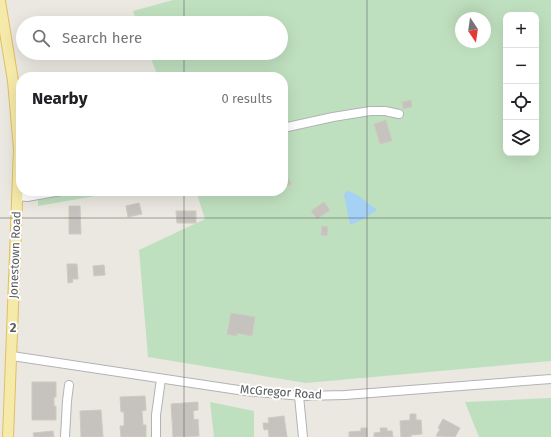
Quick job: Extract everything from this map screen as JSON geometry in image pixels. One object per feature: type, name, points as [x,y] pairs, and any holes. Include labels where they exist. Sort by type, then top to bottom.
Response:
[{"type":"main road","name":"Jonestown Road","points":[[0,2],[3,45],[13,81],[16,122]]},
{"type":"main road","name":"Jonestown Road","points":[[8,437],[17,196]]},
{"type":"street","points":[[288,127],[370,111],[385,110],[399,114]]},
{"type":"street","points":[[17,196],[34,196]]},
{"type":"street","name":"McGregor Road","points":[[12,356],[245,391],[299,396],[345,395],[551,379]]},
{"type":"street","points":[[156,437],[156,415],[161,378]]},
{"type":"street","points":[[65,437],[67,401],[70,385]]},
{"type":"street","points":[[299,396],[303,437]]},
{"type":"green space","points":[[173,0],[551,0],[551,361],[306,383],[148,357],[139,250],[205,219],[198,196],[288,196],[288,72],[156,72],[152,60],[288,60],[288,16],[135,16],[133,11]]},
{"type":"green space","points":[[38,196],[95,196],[38,206]]},
{"type":"green space","points":[[551,398],[551,437],[479,437],[465,402]]},
{"type":"green space","points":[[210,402],[254,411],[254,437],[214,437]]},
{"type":"water","points":[[349,191],[359,196],[377,210],[362,220],[350,225],[344,195],[345,192]]},
{"type":"building","points":[[411,100],[412,107],[403,109],[402,102]]},
{"type":"building","points":[[386,120],[392,141],[380,144],[374,124]]},
{"type":"building","points":[[288,178],[291,184],[288,185]]},
{"type":"building","points":[[324,202],[330,210],[317,219],[311,211]]},
{"type":"building","points":[[139,203],[142,214],[128,217],[126,206]]},
{"type":"building","points":[[69,206],[80,206],[81,234],[69,234]]},
{"type":"building","points":[[176,211],[196,211],[196,223],[177,223]]},
{"type":"building","points":[[322,226],[328,227],[327,236],[321,235]]},
{"type":"building","points":[[67,264],[77,264],[78,279],[72,279],[73,282],[68,283]]},
{"type":"building","points":[[104,265],[105,275],[94,276],[93,266]]},
{"type":"building","points":[[231,313],[255,317],[252,336],[237,333],[237,336],[227,334]]},
{"type":"building","points":[[32,382],[56,382],[56,397],[54,397],[54,406],[56,406],[56,420],[32,420]]},
{"type":"building","points":[[145,396],[146,410],[142,411],[143,425],[146,425],[146,437],[121,437],[120,426],[124,426],[124,412],[121,412],[120,397]]},
{"type":"building","points":[[198,402],[198,410],[193,411],[194,420],[198,419],[199,436],[173,437],[171,404]]},
{"type":"building","points":[[101,410],[103,437],[81,437],[80,411]]},
{"type":"building","points":[[410,414],[416,414],[416,420],[421,420],[422,434],[411,435],[411,437],[401,437],[400,421],[410,420]]},
{"type":"building","points":[[284,416],[287,437],[269,437],[268,429],[264,430],[263,423],[269,423],[268,418]]},
{"type":"building","points":[[443,419],[460,428],[455,437],[436,436]]},
{"type":"building","points":[[361,428],[367,428],[367,437],[349,437],[349,432],[361,431]]},
{"type":"building","points":[[380,428],[387,428],[387,431],[392,431],[393,437],[374,437],[374,433],[381,432]]},
{"type":"building","points":[[53,431],[54,437],[34,437],[33,433]]}]
